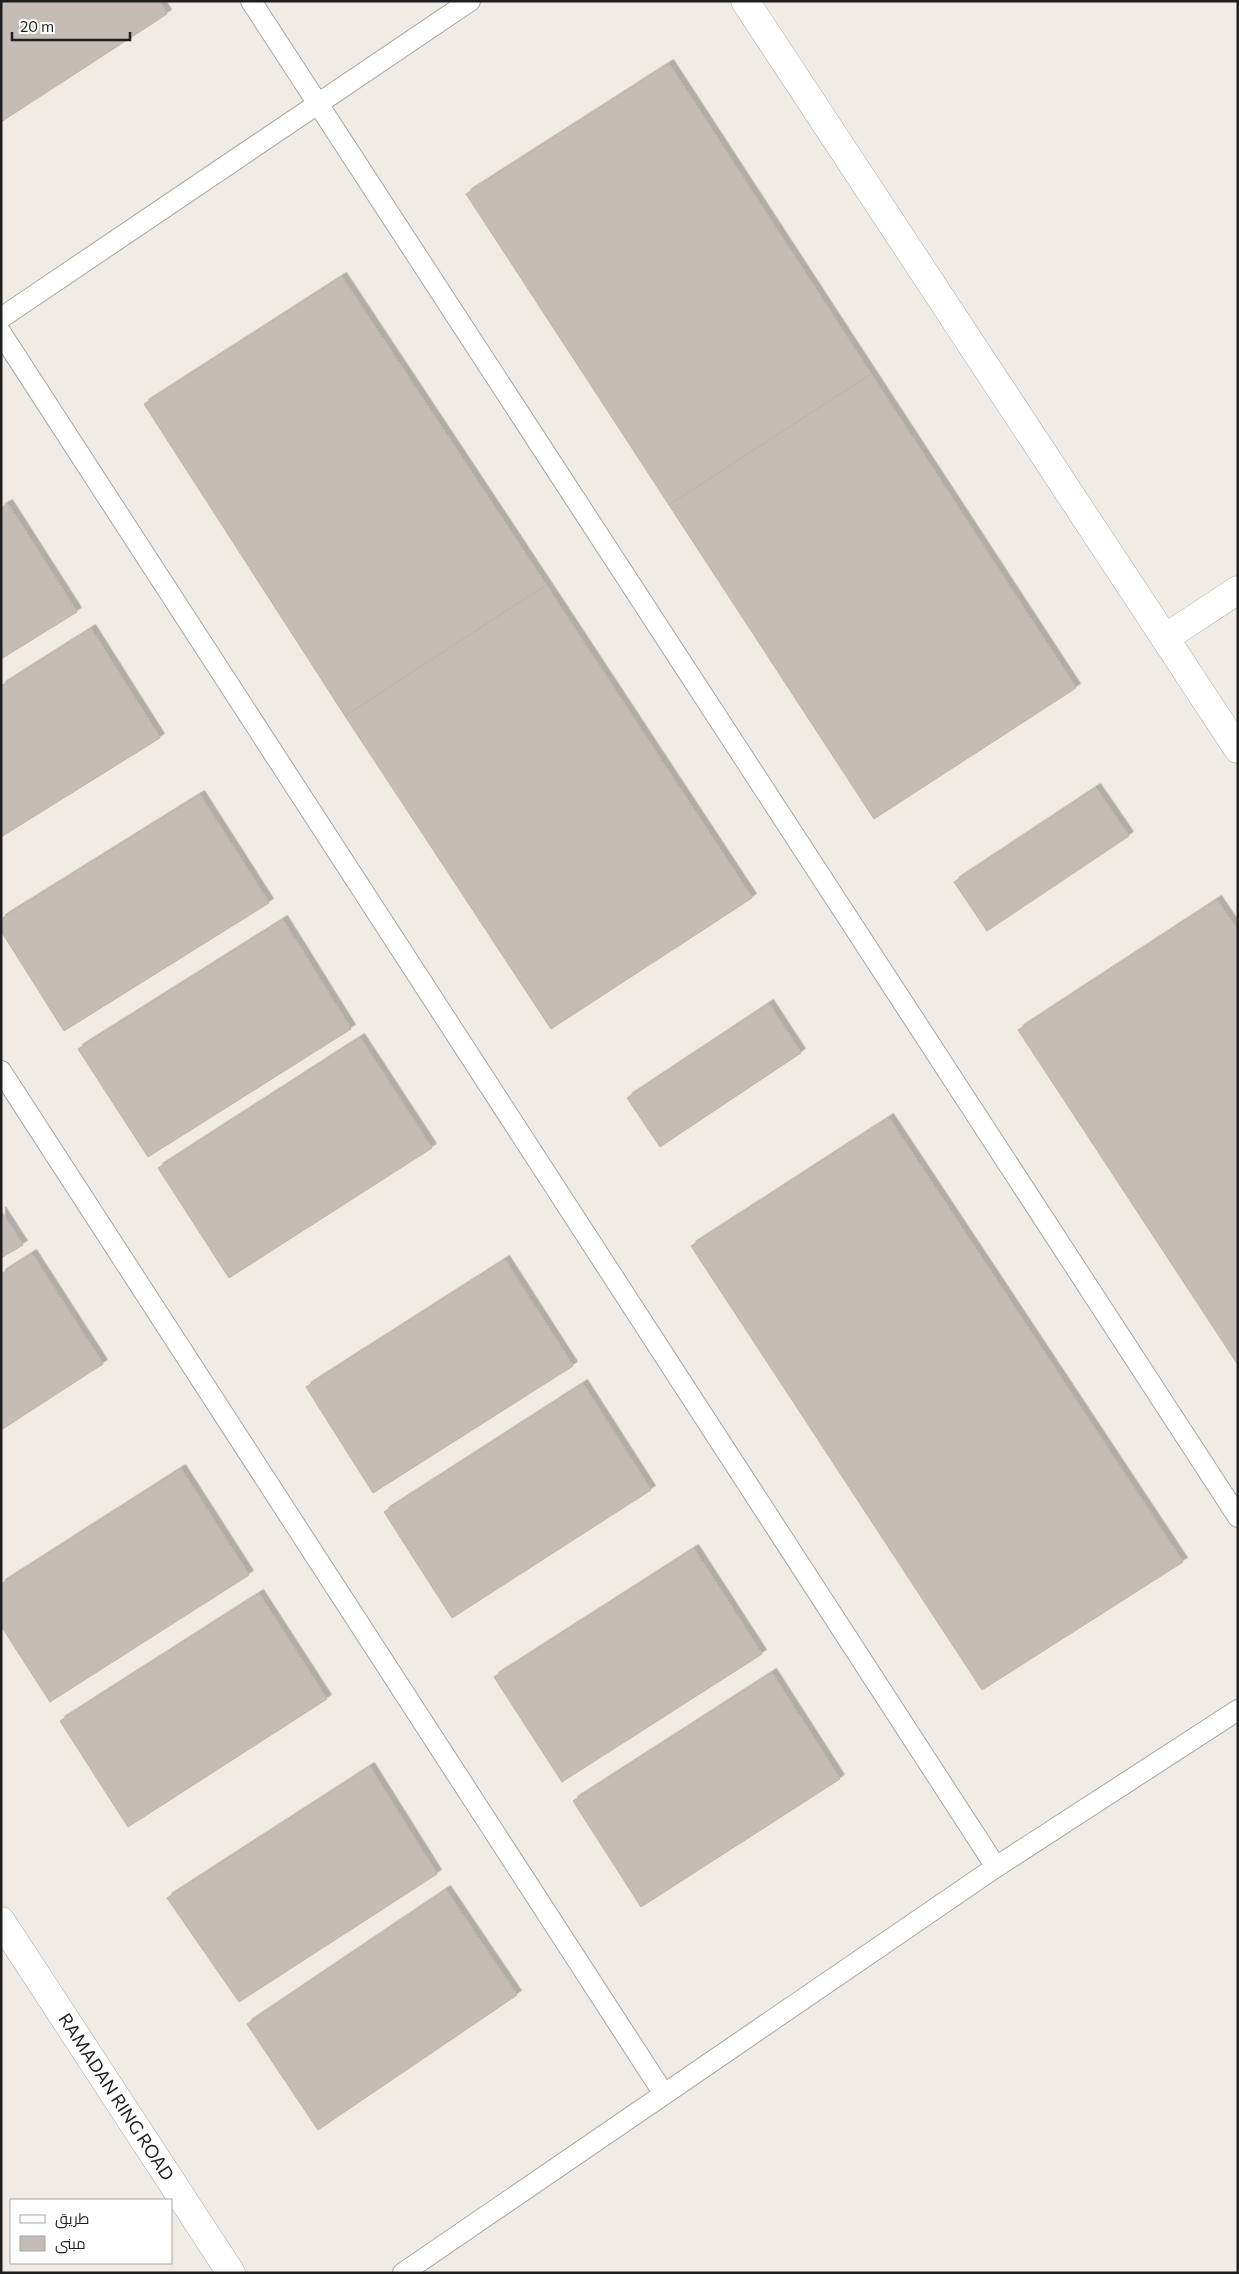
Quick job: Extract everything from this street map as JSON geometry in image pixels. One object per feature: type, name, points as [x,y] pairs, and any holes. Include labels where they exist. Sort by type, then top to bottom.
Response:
[{"type":"street","points":[[746,1],[1238,749]]},
{"type":"street","points":[[1165,638],[1238,590]]},
{"type":"street","name":"RAMADAN RING ROAD","points":[[1,1921],[231,2273]]},
{"type":"lane","points":[[251,1],[1238,1517]]},
{"type":"lane","points":[[1,318],[470,1]]},
{"type":"lane","points":[[1,333],[996,1867]]},
{"type":"lane","points":[[1,1071],[664,2094]]},
{"type":"lane","points":[[403,2273],[996,1867],[1238,1710]]},
{"type":"building","points":[[1,1],[159,1],[167,14],[1,122]]},
{"type":"building","points":[[669,64],[871,374],[669,505],[466,194]]},
{"type":"building","points":[[342,277],[546,585],[345,716],[144,404]]},
{"type":"building","points":[[871,374],[1076,688],[874,819],[669,505]]},
{"type":"building","points":[[8,504],[77,612],[1,659],[1,508]]},
{"type":"building","points":[[546,585],[752,898],[551,1029],[345,716]]},
{"type":"building","points":[[91,629],[160,738],[1,837],[1,686]]},
{"type":"building","points":[[1096,788],[1129,836],[987,931],[954,882]]},
{"type":"building","points":[[200,795],[269,903],[64,1031],[1,931],[1,919]]},
{"type":"building","points":[[1217,900],[1238,931],[1238,1365],[1018,1030]]},
{"type":"building","points":[[283,920],[351,1029],[148,1157],[78,1049]]},
{"type":"building","points":[[769,1004],[801,1053],[660,1147],[627,1098]]},
{"type":"building","points":[[360,1038],[432,1148],[229,1278],[158,1168]]},
{"type":"building","points":[[889,1118],[1183,1562],[982,1690],[691,1246]]},
{"type":"building","points":[[1,1211],[23,1245],[1,1258]]},
{"type":"building","points":[[32,1254],[103,1364],[1,1430],[1,1274]]},
{"type":"building","points":[[505,1260],[573,1366],[373,1493],[306,1387]]},
{"type":"building","points":[[583,1384],[651,1490],[452,1618],[384,1512]]},
{"type":"building","points":[[181,1469],[249,1575],[50,1702],[1,1626],[1,1584]]},
{"type":"building","points":[[694,1549],[762,1654],[562,1782],[494,1677]]},
{"type":"building","points":[[259,1594],[327,1699],[128,1827],[60,1721]]},
{"type":"building","points":[[772,1673],[840,1779],[641,1907],[573,1801]]},
{"type":"building","points":[[370,1767],[437,1874],[239,2002],[167,1898]]},
{"type":"building","points":[[446,1890],[517,1995],[318,2130],[247,2024]]}]
